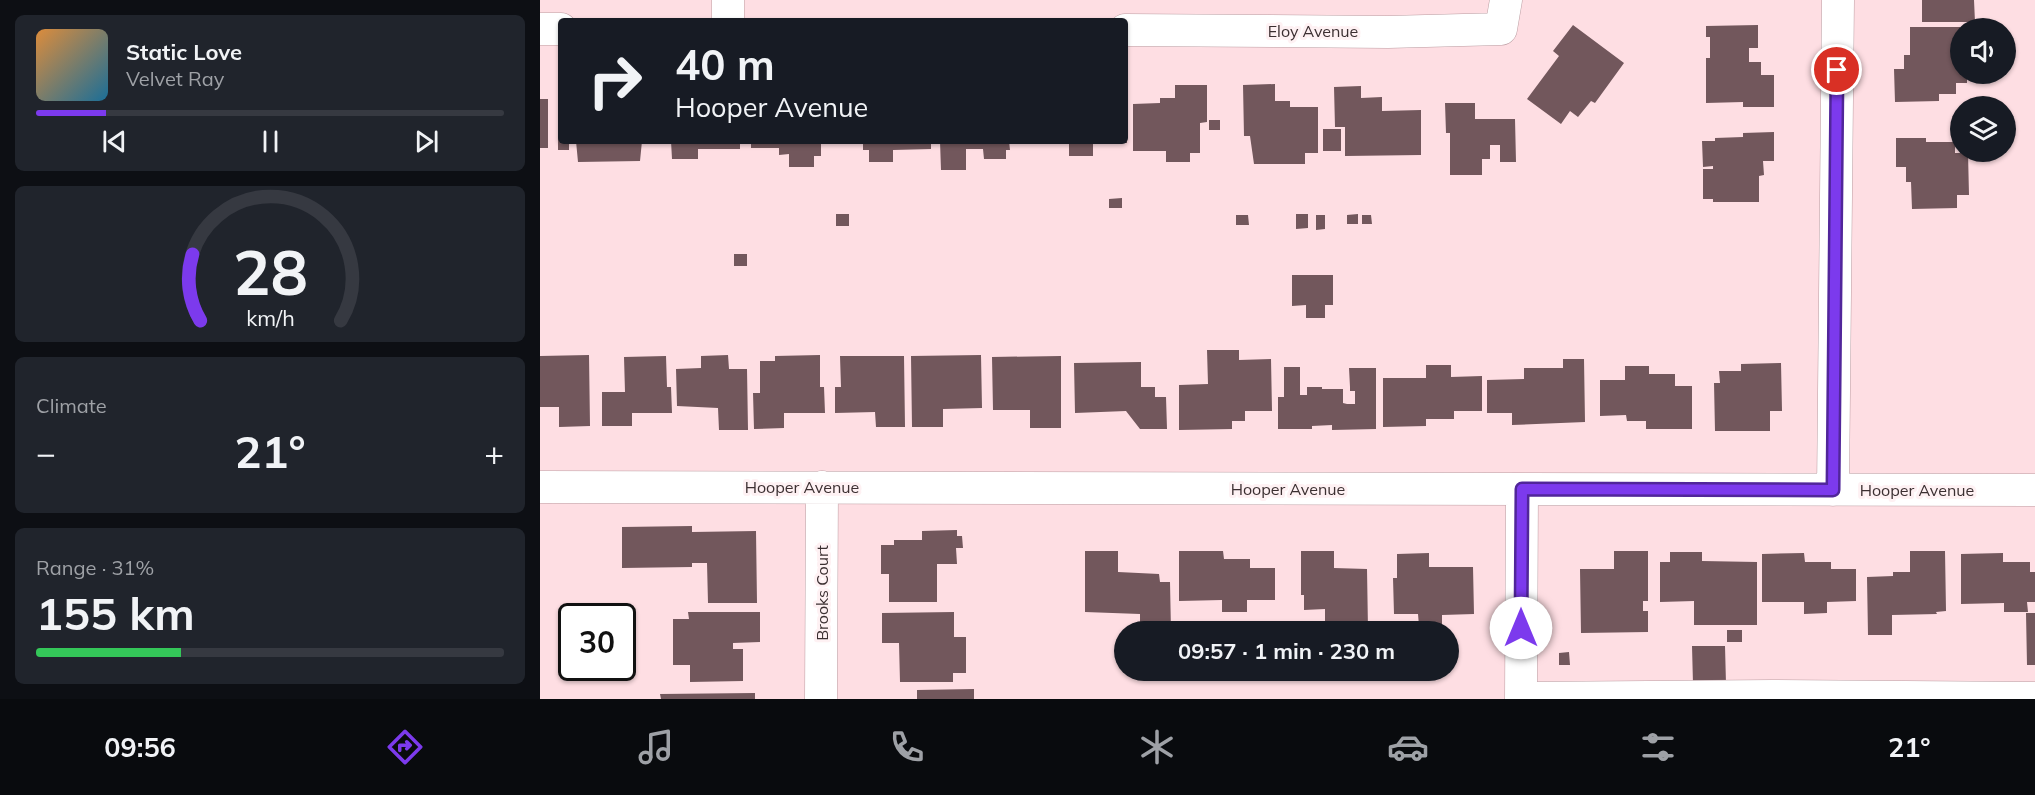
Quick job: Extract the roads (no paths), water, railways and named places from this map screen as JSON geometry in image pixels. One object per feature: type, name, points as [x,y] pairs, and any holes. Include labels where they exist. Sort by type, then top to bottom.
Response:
[{"type":"street","points":[[728,0],[728,18]]},
{"type":"street","points":[[1833,490],[1838,0]]},
{"type":"street","name":"Eloy Avenue","points":[[1128,30],[1388,32],[1504,15]]},
{"type":"street","points":[[540,29],[558,29]]},
{"type":"street","name":"Hooper Avenue","points":[[540,487],[2035,490]]},
{"type":"street","name":"Brooks Court","points":[[821,699],[822,488]]},
{"type":"street","points":[[1522,489],[1521,698],[1772,696],[2035,698]]}]
